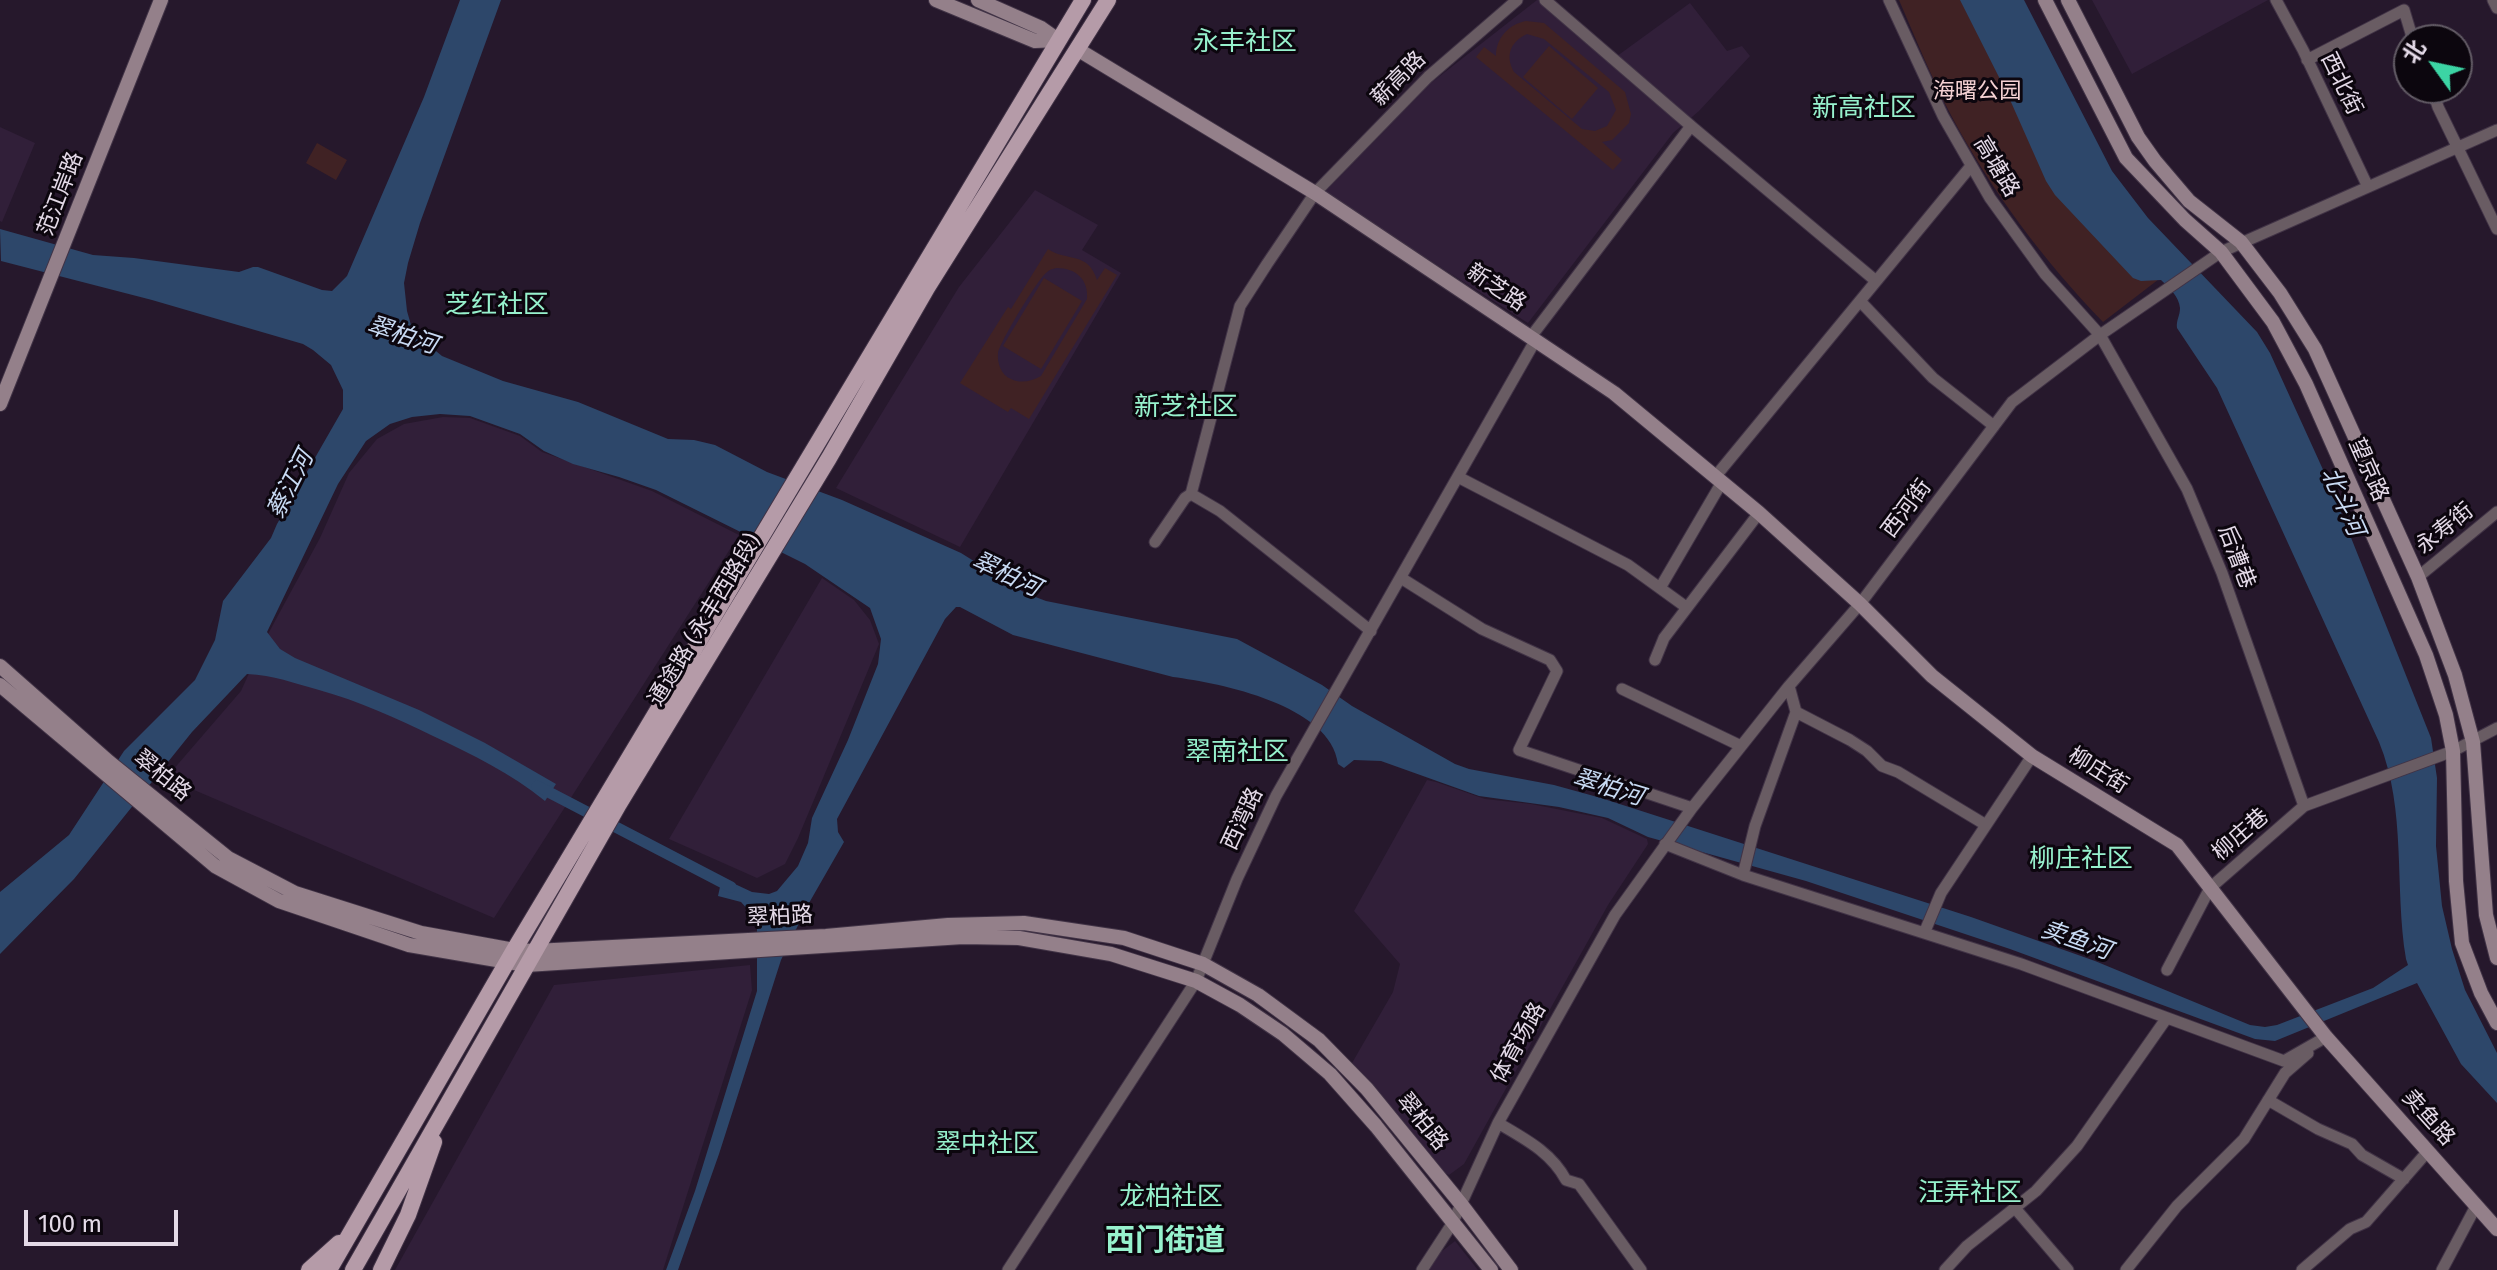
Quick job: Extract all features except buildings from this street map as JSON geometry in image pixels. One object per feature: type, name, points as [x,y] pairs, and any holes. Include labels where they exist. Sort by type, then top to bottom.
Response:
[{"type":"main road","name":"范江岸路","points":[[0,404],[161,0]]},
{"type":"main road","points":[[936,0],[1035,41],[1058,40]]},
{"type":"main road","points":[[978,0],[1041,28],[1058,40]]},
{"type":"main road","name":"通途路 (永丰西路段)","points":[[765,547],[807,461],[1083,0]]},
{"type":"main road","name":"通途路 (永丰西路段)","points":[[353,1270],[530,958],[612,802],[765,547],[829,458],[927,288],[1108,0]]},
{"type":"main road","name":"望京路","points":[[2045,0],[2126,158],[2185,220],[2221,252],[2273,322],[2306,384],[2426,655],[2446,715],[2453,751],[2456,881],[2462,943],[2481,993],[2497,1023]]},
{"type":"main road","name":"望京路","points":[[2068,0],[2146,149],[2189,201],[2241,242],[2280,293],[2315,349],[2418,577],[2455,675],[2473,742],[2486,915],[2497,958]]},
{"type":"main road","name":"新芝路","points":[[1077,49],[1315,193],[1614,393],[1759,513],[1860,604]]},
{"type":"main road","name":"柳庄街","points":[[1860,604],[1932,676],[2032,756],[2177,845],[2292,993]]},
{"type":"main road","name":"翠柏路","points":[[0,666],[105,766]]},
{"type":"main road","name":"翠柏路","points":[[0,685],[152,804],[228,858],[295,893],[421,933],[511,956],[530,958],[824,941],[1019,938],[1111,954],[1196,981],[1283,1034],[1330,1074],[1376,1126],[1491,1270]]},
{"type":"main road","name":"通途路 (永丰西路段)","points":[[329,1270],[511,956],[586,847]]},
{"type":"main road","name":"翠柏路","points":[[824,941],[948,925],[1024,923],[1124,938],[1203,964],[1258,995],[1319,1040],[1367,1089],[1511,1270]]},
{"type":"main road","name":"卖鱼路","points":[[2292,993],[2326,1037],[2497,1229]]},
{"type":"main road","points":[[381,1270],[408,1215],[449,1101]]},
{"type":"main road","points":[[309,1270],[352,1231]]},
{"type":"street","name":"薪高路","points":[[1191,494],[1240,306],[1315,193],[1428,77],[1517,0]]},
{"type":"street","points":[[1545,0],[1876,281]]},
{"type":"street","name":"高塘路","points":[[1889,0],[1943,116],[1990,198],[2045,274],[2100,335]]},
{"type":"street","name":"西北街","points":[[2276,0],[2368,187]]},
{"type":"street","points":[[2493,0],[2497,8]]},
{"type":"street","points":[[2307,60],[2404,10],[2408,24]]},
{"type":"street","points":[[2437,104],[2497,229]]},
{"type":"street","name":"西湾路","points":[[1008,1270],[1196,981],[1254,840],[1312,729],[1371,631],[1533,340],[1691,126]]},
{"type":"street","points":[[2221,252],[2497,130]]},
{"type":"street","points":[[1660,588],[1718,480],[1971,166]]},
{"type":"street","name":"西河街","points":[[1692,808],[1789,686],[1860,604],[2012,402],[2100,335],[2221,252]]},
{"type":"street","points":[[1860,301],[1933,378],[1994,426]]},
{"type":"street","name":"后漕巷","points":[[2100,335],[2187,489],[2222,573],[2304,806]]},
{"type":"street","points":[[1458,477],[1628,565],[1686,607]]},
{"type":"street","points":[[1155,542],[1191,494],[1220,511],[1371,631]]},
{"type":"street","name":"永寿街","points":[[2418,577],[2497,512]]},
{"type":"street","points":[[1655,660],[1664,638],[1759,513]]},
{"type":"street","points":[[1401,578],[1482,629],[1550,660],[1557,671],[1519,750],[1692,808]]},
{"type":"street","points":[[1744,869],[1755,826],[1796,712],[1789,686]]},
{"type":"street","points":[[1622,689],[1741,746]]},
{"type":"street","points":[[1796,712],[1850,740],[1882,766],[1898,772],[1986,825]]},
{"type":"street","name":"柳庄巷","points":[[2167,970],[2210,888],[2304,806],[2453,751],[2497,728]]},
{"type":"street","points":[[1926,929],[1941,893],[2032,756]]},
{"type":"street","name":"体育场路","points":[[1422,1270],[1452,1224],[1498,1123],[1615,915],[1692,808]]},
{"type":"street","points":[[1665,844],[1926,929],[2284,1061],[2326,1037]]},
{"type":"street","points":[[1945,1270],[1967,1246],[2036,1191],[2077,1146],[2166,1019]]},
{"type":"street","points":[[2126,1270],[2177,1206],[2244,1139],[2285,1073],[2326,1037]]},
{"type":"street","points":[[2268,1100],[2318,1129],[2352,1144],[2362,1155],[2404,1179]]},
{"type":"street","points":[[1498,1123],[1539,1148],[1559,1165],[1566,1180],[1579,1184],[1641,1270]]},
{"type":"street","points":[[2302,1270],[2350,1229],[2366,1222],[2428,1151]]},
{"type":"street","points":[[2442,1270],[2476,1206]]},
{"type":"street","points":[[2014,1207],[2068,1270]]},
{"type":"shaded area","points":[[1537,0],[1542,0],[1613,59],[1690,3],[1727,51],[1742,46],[1750,56],[1699,111],[1673,133],[1528,323],[1324,193],[1431,83]]},
{"type":"shaded area","points":[[2092,0],[2268,0],[2132,74]]},
{"type":"shaded area","points":[[0,127],[35,143],[2,222],[0,221]]},
{"type":"shaded area","points":[[1035,190],[1098,225],[1082,250],[1121,273],[960,547],[836,488],[959,287]]},
{"type":"shaded area","points":[[443,417],[470,418],[520,436],[542,452],[652,491],[739,535],[494,918],[166,778],[241,691],[261,647],[320,538],[349,473],[377,439],[404,424]]},
{"type":"shaded area","points":[[822,578],[854,600],[870,620],[879,644],[785,864],[757,878],[669,839]]},
{"type":"shaded area","points":[[1427,780],[1485,799],[1531,804],[1602,818],[1647,839],[1648,844],[1608,905],[1464,1164],[1449,1175],[1439,1170],[1352,1063],[1393,992],[1400,964],[1354,911]]},
{"type":"shaded area","points":[[750,965],[752,990],[663,1270],[395,1270],[554,985]]},
{"type":"shaded area","points":[[1455,1241],[1478,1270],[1429,1270],[1441,1252]]},
{"type":"green space","name":"海曙公园","points":[[1899,0],[1965,0],[2163,276],[2103,322],[2040,250],[1984,172],[1945,103]]},
{"type":"green space","points":[[1520,23],[1544,23],[1625,92],[1631,114],[1629,123],[1612,140],[1602,142],[1622,160],[1613,170],[1476,57],[1484,47],[1496,56],[1501,38]],"holes":[[[1527,34],[1544,39],[1609,92],[1616,110],[1607,126],[1595,131],[1582,129],[1514,72],[1510,60],[1513,45]]]},
{"type":"green space","points":[[1549,46],[1598,88],[1572,119],[1523,77]]},
{"type":"green space","points":[[317,143],[347,160],[336,180],[306,163]]},
{"type":"green space","points":[[1048,249],[1083,261],[1097,280],[1105,268],[1117,275],[1029,419],[1011,408],[1008,412],[960,383],[1008,307],[1011,309]],"holes":[[[1057,268],[1080,276],[1086,286],[1087,299],[1041,376],[1026,381],[1011,379],[999,365],[1000,347],[1041,278]]]},
{"type":"green space","points":[[1044,278],[1082,301],[1041,369],[1003,346]]},
{"type":"water","name":"翠柏河","points":[[460,0],[501,0],[420,223],[404,283],[411,325],[420,338],[442,356],[503,381],[578,402],[668,439],[715,445],[767,472],[842,500],[961,553],[1025,593],[1046,601],[1237,639],[1455,764],[1601,798],[1971,917],[2095,961],[2250,1025],[2277,1025],[2373,988],[2408,965],[2403,932],[2397,822],[2388,768],[2379,742],[2217,388],[2177,328],[2178,300],[2161,280],[2141,281],[2133,278],[2055,195],[1960,0],[2024,0],[2112,171],[2148,218],[2257,332],[2270,353],[2330,485],[2431,738],[2437,778],[2436,846],[2442,906],[2465,990],[2497,1053],[2497,1103],[2461,1064],[2417,983],[2275,1041],[2255,1039],[2010,949],[1806,881],[1648,837],[1608,818],[1559,807],[1479,796],[1381,761],[1354,760],[1344,768],[1338,764],[1331,744],[1316,726],[1270,701],[1218,685],[1173,677],[1013,635],[956,607],[945,619],[837,819],[838,832],[844,842],[781,960],[678,1270],[666,1270],[695,1191],[757,991],[757,920],[741,902],[718,896],[722,878],[752,892],[769,894],[777,891],[798,866],[808,843],[812,818],[878,664],[881,639],[870,608],[805,564],[656,490],[573,464],[544,451],[520,434],[470,416],[440,414],[412,417],[390,424],[366,441],[338,484],[267,632],[280,649],[295,658],[419,710],[556,784],[545,801],[491,765],[377,710],[292,682],[247,674],[192,732],[74,879],[0,954],[0,892],[69,835],[124,751],[195,680],[215,640],[223,601],[271,538],[343,409],[343,390],[331,365],[303,344],[152,300],[1,261],[0,229],[93,255],[239,272],[258,267],[332,291],[347,276],[424,97]]},
{"type":"waterway","points":[[537,786],[731,887]]},
{"type":"district","name":"永丰社区","points":[[1245,43]]},
{"type":"district","name":"新高社区","points":[[1864,109]]},
{"type":"district","name":"芝红社区","points":[[497,306]]},
{"type":"district","name":"新芝社区","points":[[1186,408]]},
{"type":"district","name":"翠南社区","points":[[1237,753]]},
{"type":"district","name":"柳庄社区","points":[[2081,860]]},
{"type":"district","name":"翠中社区","points":[[987,1145]]},
{"type":"district","name":"汪弄社区","points":[[1970,1194]]},
{"type":"district","name":"龙柏社区","points":[[1171,1198]]},
{"type":"district","name":"西门街道","points":[[1165,1242]]},
{"type":"water label","name":"蔡江河","points":[[291,485]]},
{"type":"water label","name":"北斗河","points":[[2342,502]]},
{"type":"water label","name":"卖鱼河","points":[[2076,941]]}]
